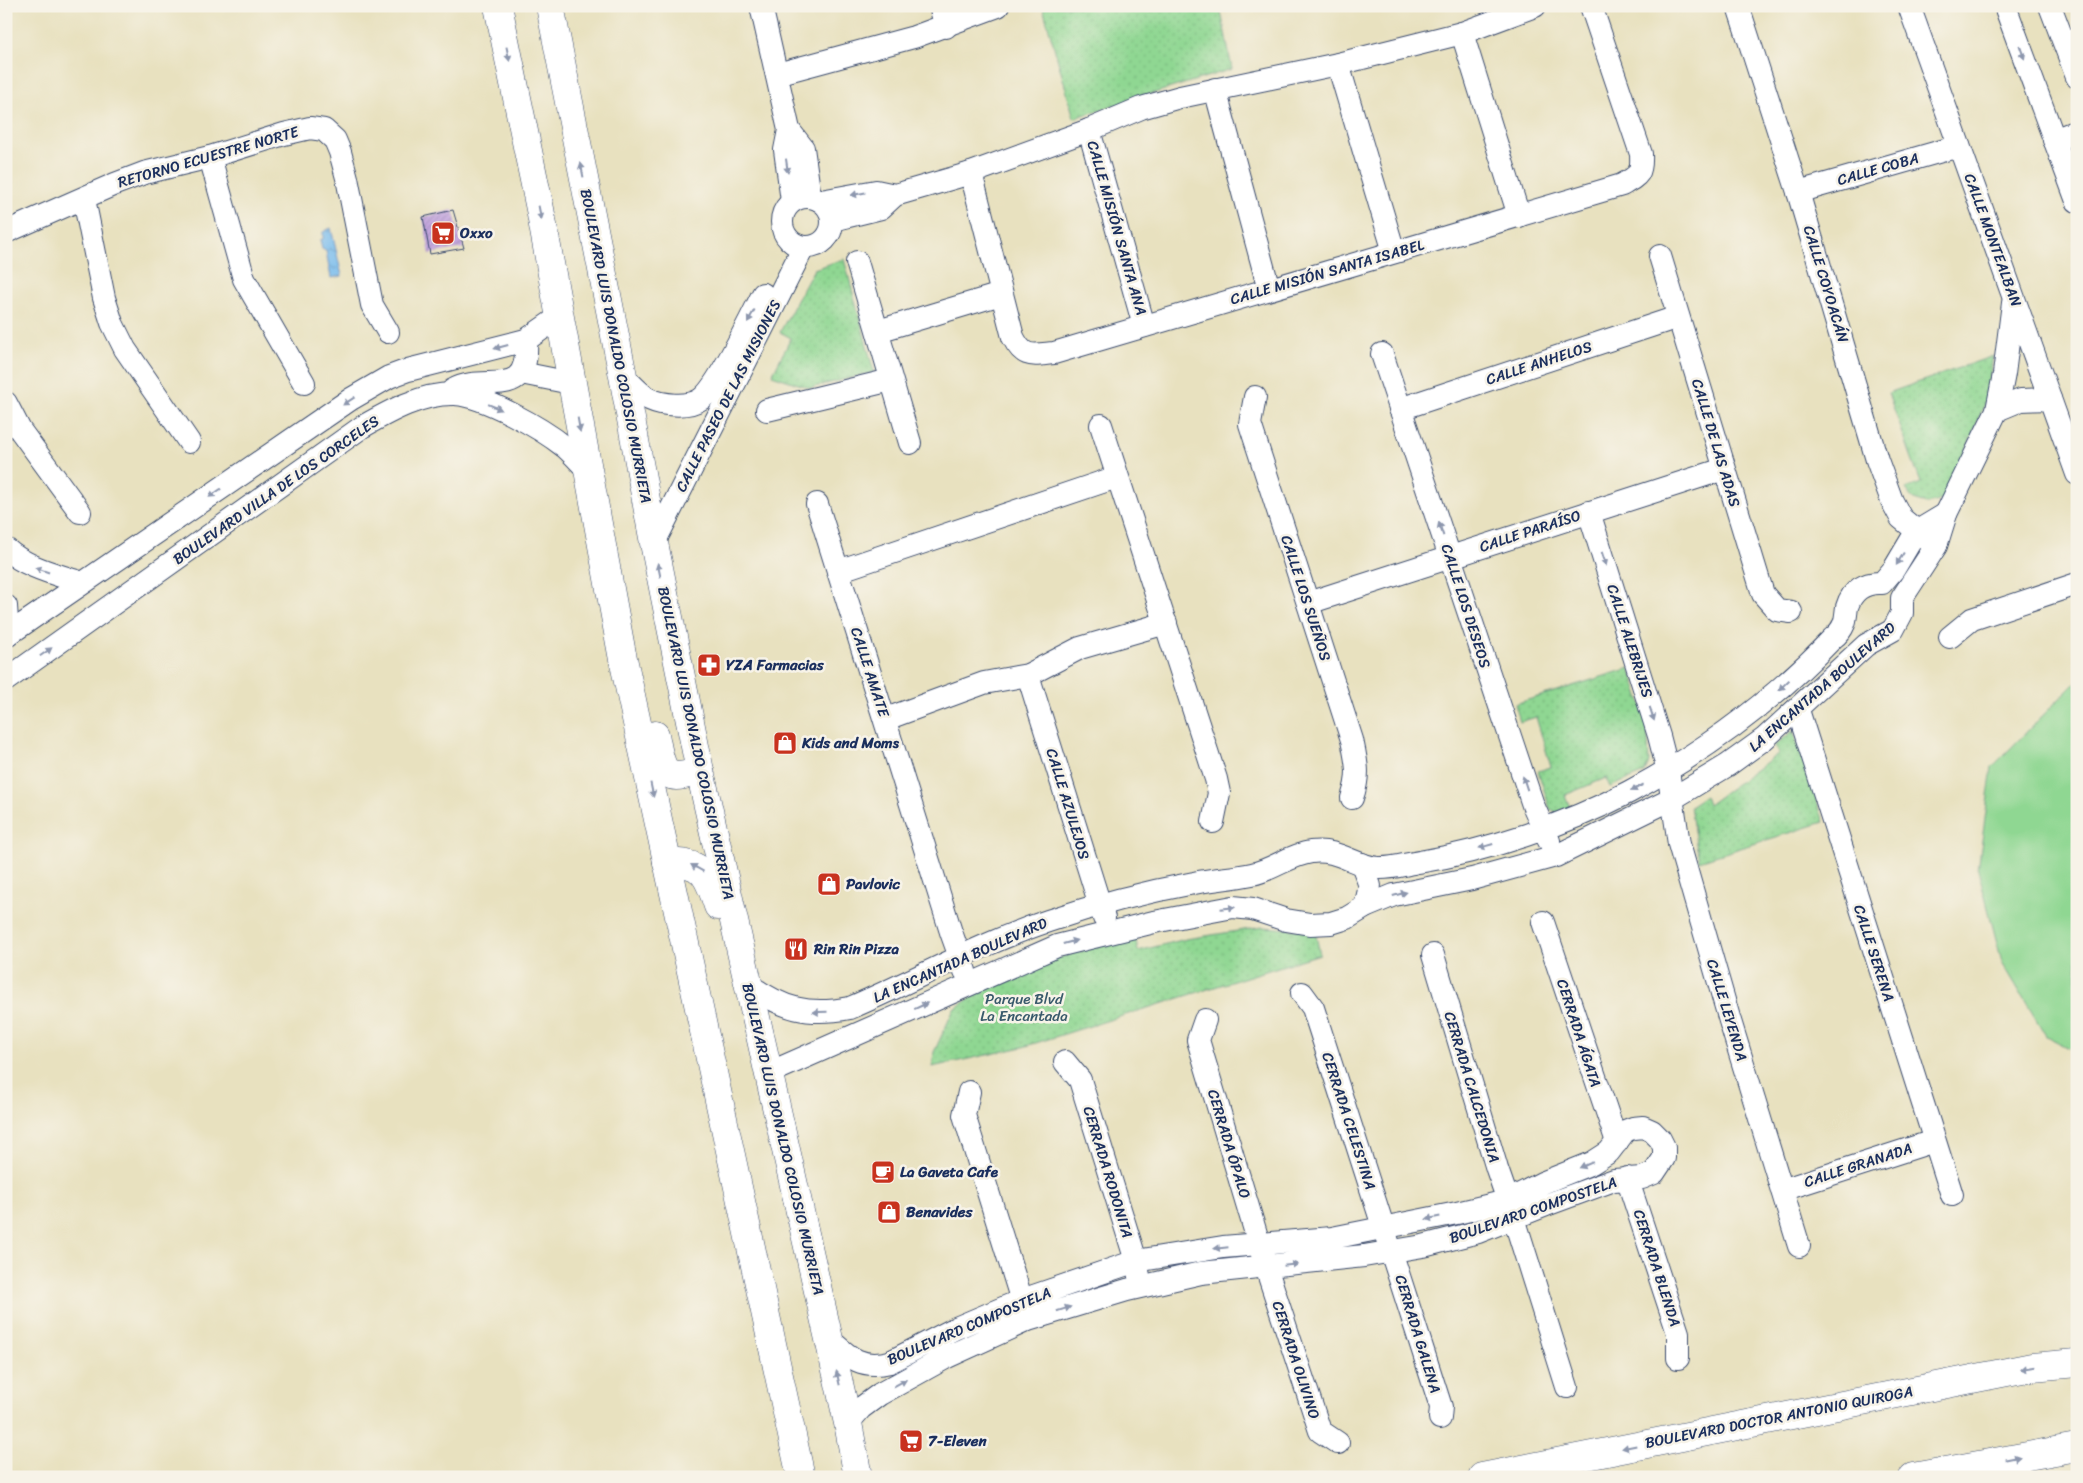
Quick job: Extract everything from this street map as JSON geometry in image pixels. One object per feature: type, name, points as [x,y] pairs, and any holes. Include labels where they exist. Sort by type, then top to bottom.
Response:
[{"type":"main road","points":[[498,6],[540,209],[605,567],[667,863],[802,1477]]},
{"type":"main road","name":"BOULEVARD LUIS DONALDO COLOSIO MURRIETA","points":[[550,6],[700,771],[848,1423],[858,1477]]},
{"type":"main road","points":[[605,567],[624,608],[638,649],[658,750],[664,767],[675,776],[700,771]]},
{"type":"main road","points":[[667,863],[692,865],[703,871],[711,884],[728,940],[733,949],[742,955]]},
{"type":"main road","name":"BOULEVARD DOCTOR ANTONIO QUIROGA","points":[[1482,1477],[2032,1367],[2077,1363]]},
{"type":"main road","points":[[1913,1477],[2077,1448]]},
{"type":"street","points":[[761,6],[789,130],[784,150],[814,205],[830,234],[825,240],[812,248],[797,245],[783,231],[781,223],[782,214],[814,205],[876,191],[895,196],[971,173],[1089,130],[1141,108],[1180,96],[1338,64],[1462,33],[1535,6]]},
{"type":"street","points":[[776,74],[914,37],[943,16],[998,6]]},
{"type":"street","name":"CALLE MISIÓN SANTA ISABEL","points":[[971,173],[1013,337],[1019,350],[1026,354],[1054,353],[1622,185],[1637,177],[1642,169],[1641,154],[1591,6]]},
{"type":"street","name":"CALLE COYOACÁN","points":[[1738,6],[1798,192],[1877,460],[1892,501],[1901,518],[1916,532],[1936,546]]},
{"type":"street","name":"CALLE MONTEALBAN","points":[[1909,6],[2077,474]]},
{"type":"street","points":[[2005,6],[2054,140],[2075,189]]},
{"type":"street","points":[[2050,6],[2077,77]]},
{"type":"street","points":[[1462,33],[1518,216]]},
{"type":"street","points":[[1338,64],[1394,252]]},
{"type":"street","points":[[1215,90],[1268,289]]},
{"type":"street","name":"RETORNO ECUESTRE NORTE","points":[[6,232],[144,173],[210,157],[284,134],[310,128],[324,130],[335,140],[340,152],[347,178],[372,305],[388,332]]},
{"type":"street","name":"CALLE MISIÓN SANTA ANA","points":[[1089,130],[1144,326]]},
{"type":"street","points":[[2054,140],[2077,132]]},
{"type":"street","name":"CALLE COBA","points":[[1798,192],[1959,146]]},
{"type":"street","points":[[210,157],[244,280],[304,383]]},
{"type":"street","points":[[84,199],[104,298],[112,323],[125,349],[189,442]]},
{"type":"street","name":"CALLE PASEO DE LAS MISIONES","points":[[623,376],[648,398],[666,404],[685,404],[699,400],[716,380],[797,245]]},
{"type":"street","name":"CALLE PASEO DE LAS MISIONES","points":[[654,543],[797,245]]},
{"type":"street","name":"CALLE DE LAS ADAS","points":[[1660,256],[1763,594],[1777,610],[1791,612]]},
{"type":"street","points":[[857,262],[910,443]]},
{"type":"street","points":[[878,331],[1001,294]]},
{"type":"street","name":"LA ENCANTADA BOULEVARD","points":[[769,1073],[1057,946],[1109,932],[1233,907],[1254,909],[1286,920],[1310,924],[1330,923],[1347,918],[1365,907],[1394,895],[1480,877],[1556,856],[1672,799],[1728,765],[1764,739],[1798,710],[1866,645],[1893,630],[1902,612],[1902,598],[1936,546],[1946,514],[1997,410],[2014,300]]},
{"type":"street","name":"BOULEVARD VILLA DE LOS CORCELES","points":[[7,636],[351,399],[389,377],[442,360],[526,340],[559,317]]},
{"type":"street","name":"CALLE ANHELOS","points":[[1400,409],[1678,317]]},
{"type":"street","points":[[449,395],[455,388],[496,384],[514,378],[521,373],[527,358],[526,340]]},
{"type":"street","name":"CALLE LOS DESEOS","points":[[1382,354],[1533,805],[1556,856]]},
{"type":"street","points":[[521,373],[571,383]]},
{"type":"street","points":[[389,377],[401,406]]},
{"type":"street","points":[[767,410],[891,380]]},
{"type":"street","name":"BOULEVARD VILLA DE LOS CORCELES","points":[[6,680],[354,432],[401,406],[423,398],[456,394],[478,400],[509,413],[565,448],[587,469]]},
{"type":"street","name":"CALLE LOS SUEÑOS","points":[[1255,398],[1250,424],[1354,749],[1358,783],[1352,798]]},
{"type":"street","points":[[1997,410],[2021,400],[2050,398]]},
{"type":"street","points":[[6,403],[20,430],[80,512]]},
{"type":"street","points":[[1101,425],[1216,779],[1219,793],[1213,822]]},
{"type":"street","name":"CALLE PARAÍSO","points":[[1308,603],[1724,469]]},
{"type":"street","points":[[838,571],[1117,477]]},
{"type":"street","name":"CALLE AMATE","points":[[817,504],[970,984]]},
{"type":"street","name":"CALLE ALEBRIJES","points":[[1589,512],[1659,736],[1668,771]]},
{"type":"street","points":[[1902,598],[1895,589],[1882,583],[1894,569],[1916,532],[1946,514]]},
{"type":"street","points":[[6,549],[32,566],[82,583]]},
{"type":"street","points":[[109,566],[126,596]]},
{"type":"street","name":"LA ENCANTADA BOULEVARD","points":[[749,985],[767,998],[789,1008],[812,1012],[831,1012],[858,1004],[960,957],[1045,922],[1100,905],[1195,882],[1238,877],[1265,871],[1293,856],[1312,851],[1326,851],[1344,855],[1362,864],[1380,868],[1443,858],[1543,828],[1624,794],[1696,754],[1776,692],[1835,636],[1844,625],[1848,603],[1856,591],[1867,584],[1882,583]]},
{"type":"street","points":[[1950,636],[1972,619],[2077,584]]},
{"type":"street","points":[[6,606],[7,636]]},
{"type":"street","points":[[886,719],[984,683],[1028,675],[1080,648],[1166,623]]},
{"type":"street","points":[[1805,665],[1824,686]]},
{"type":"street","name":"CALLE AZULEJOS","points":[[1028,675],[1109,932]]},
{"type":"street","name":"CALLE SERENA","points":[[1798,710],[1952,1195]]},
{"type":"street","name":"CALLE LEYENDA","points":[[1668,771],[1679,844],[1730,1021],[1799,1246]]},
{"type":"street","points":[[1362,864],[1370,886],[1365,907]]},
{"type":"street","points":[[1265,871],[1260,885],[1261,900],[1266,910],[1272,915]]},
{"type":"street","name":"CERRADA ÁGATA","points":[[1543,922],[1617,1142]]},
{"type":"street","name":"CERRADA CALCEDONIA","points":[[1433,955],[1567,1387]]},
{"type":"street","name":"CERRADA CELESTINA","points":[[1302,993],[1313,1008],[1392,1252]]},
{"type":"street","name":"CERRADA ÓPALO","points":[[1205,1020],[1198,1040],[1266,1267]]},
{"type":"street","name":"CERRADA RODONITA","points":[[1065,1062],[1080,1080],[1136,1262],[1141,1287]]},
{"type":"street","points":[[969,1092],[964,1115],[1025,1310]]},
{"type":"street","name":"BOULEVARD COMPOSTELA","points":[[828,1338],[850,1358],[866,1364],[878,1365],[943,1348],[1025,1310],[1136,1262],[1223,1247],[1332,1238],[1457,1213],[1511,1209],[1614,1180],[1642,1178],[1654,1173],[1664,1158],[1664,1147],[1660,1139],[1652,1131],[1642,1127],[1626,1131],[1609,1152],[1592,1163],[1542,1183],[1511,1209],[1478,1232],[1392,1252],[1201,1274],[1025,1310]]},
{"type":"street","name":"CALLE GRANADA","points":[[1782,1190],[1934,1140]]},
{"type":"street","name":"CERRADA BLENDA","points":[[1627,1178],[1678,1333],[1678,1358]]},
{"type":"street","name":"CERRADA GALENA","points":[[1392,1252],[1441,1407],[1440,1418]]},
{"type":"street","name":"CERRADA OLIVINO","points":[[1266,1267],[1320,1432],[1338,1443]]},
{"type":"street","name":"BOULEVARD COMPOSTELA","points":[[848,1423],[861,1408],[943,1348]]},
{"type":"green space","points":[[1047,6],[1220,6],[1232,69],[1074,118],[1043,8]]},
{"type":"green space","points":[[844,259],[874,372],[810,388],[772,375],[791,338],[780,332],[814,269]]},
{"type":"green space","points":[[1993,356],[1985,403],[1947,497],[1930,503],[1919,502],[1909,495],[1906,489],[1921,483],[1888,393]]},
{"type":"green space","points":[[1630,668],[1647,721],[1649,762],[1644,773],[1610,787],[1606,778],[1565,795],[1570,807],[1557,812],[1550,809],[1538,771],[1551,767],[1536,717],[1520,722],[1515,704]]},
{"type":"green space","points":[[2077,681],[2077,1052],[2046,1036],[2002,962],[1978,870],[1992,767]]},
{"type":"green space","points":[[1793,731],[1824,822],[1699,861],[1690,806],[1705,796],[1708,805],[1779,753],[1774,746]]},
{"type":"green space","name":"Parque Blvd La Encantada","points":[[1263,927],[1315,931],[1320,954],[1023,1047],[932,1067],[934,1052],[954,1009],[1007,973],[1135,935],[1138,951],[1186,939]]},
{"type":"water","points":[[331,228],[342,276],[331,278],[326,251],[322,249],[320,240],[323,239],[323,232]]},
{"type":"building","name":"Oxxo","points":[[453,210],[464,248],[430,254],[423,217]]},
{"type":"place","name":"Oxxo","points":[[443,233]]},
{"type":"place","name":"YZA Farmacias","points":[[709,665]]},
{"type":"place","name":"Kids and Moms","points":[[785,743]]},
{"type":"place","name":"Pavlovic","points":[[829,884]]},
{"type":"place","name":"Rin Rin Pizza","points":[[796,949]]},
{"type":"place","name":"La Gaveta Cafe","points":[[883,1172]]},
{"type":"place","name":"Benavides","points":[[889,1212]]},
{"type":"place","name":"7-Eleven","points":[[911,1441]]}]
